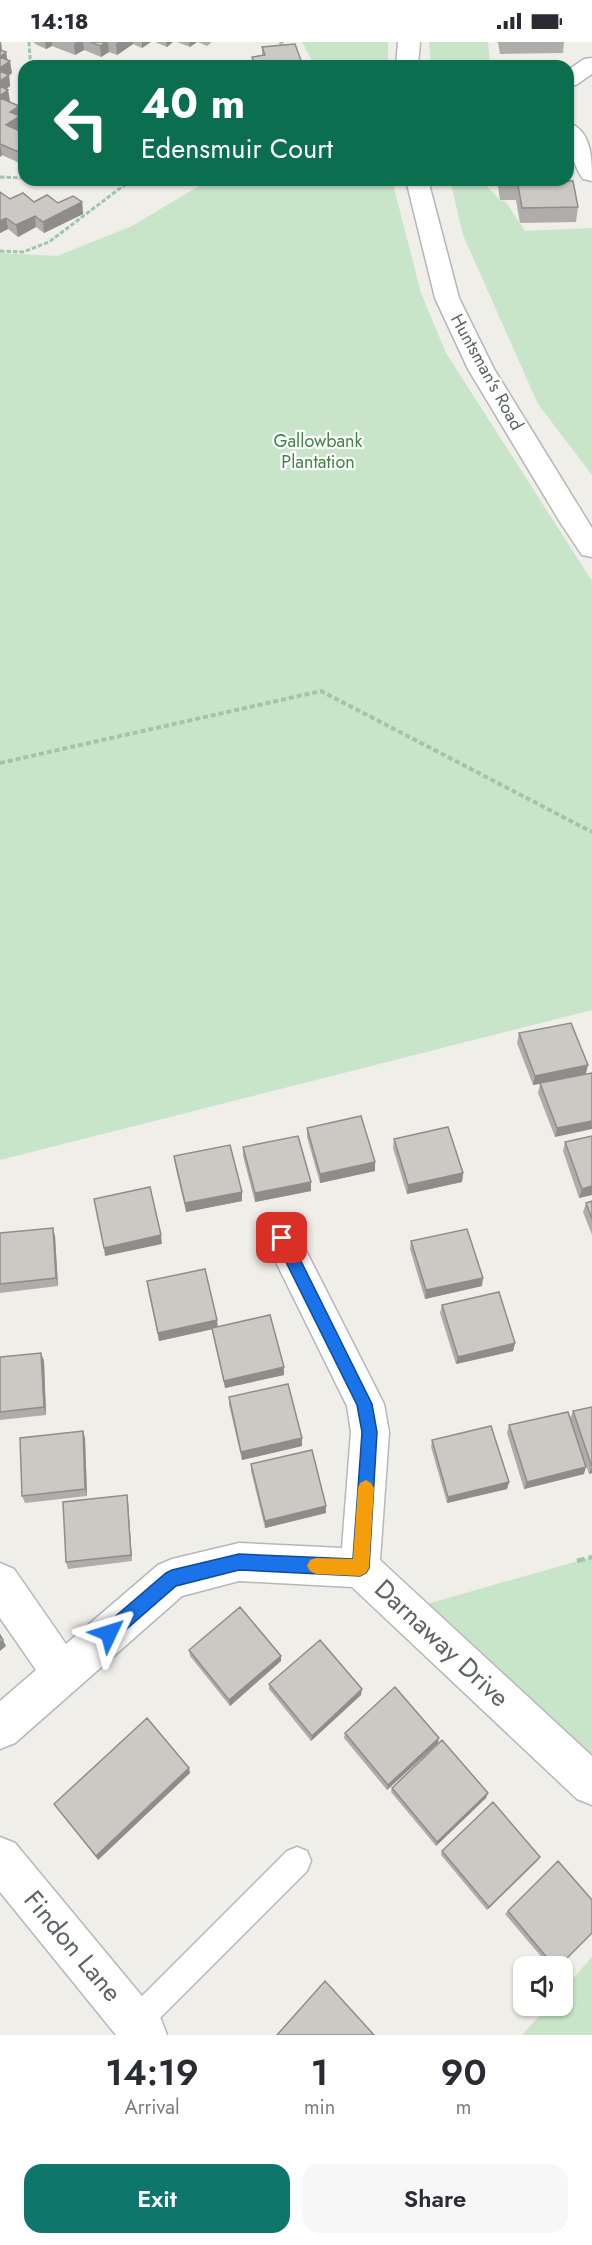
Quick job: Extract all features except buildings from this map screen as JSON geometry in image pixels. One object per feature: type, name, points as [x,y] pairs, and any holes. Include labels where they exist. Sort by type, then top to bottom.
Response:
[{"type":"street","points":[[408,60],[409,42]]},
{"type":"street","points":[[574,76],[592,64]]},
{"type":"street","points":[[574,137],[581,145],[591,174]]},
{"type":"street","name":"Huntsman's Road","points":[[419,186],[447,298],[481,369],[569,516],[592,548]]},
{"type":"street","points":[[282,1238],[365,1404],[370,1432],[360,1568]]},
{"type":"street","name":"Darnaway Drive","points":[[0,1728],[172,1579],[239,1562],[360,1568],[592,1784]]},
{"type":"street","points":[[0,1583],[62,1674]]},
{"type":"street","name":"Findon Lane","points":[[0,1858],[140,2029]]},
{"type":"lane","points":[[140,2029],[297,1861]]},
{"type":"path","points":[[29,42],[32,60]]},
{"type":"path","points":[[266,54],[283,42]]},
{"type":"path","points":[[0,177],[18,178]]},
{"type":"path","points":[[0,251],[25,252],[46,242],[89,214],[98,204],[123,186]]},
{"type":"path","points":[[0,763],[321,691],[592,832]]},
{"type":"path","points":[[577,1561],[592,1557]]},
{"type":"green space","points":[[302,42],[388,42],[388,60],[312,60]]},
{"type":"green space","points":[[429,42],[488,42],[490,60],[430,60]]},
{"type":"green space","name":"Gallowbank Plantation","points":[[199,186],[394,186],[421,293],[446,353],[592,581],[592,1010],[0,1160],[0,253],[57,256],[132,226]]},
{"type":"green space","points":[[451,186],[487,186],[500,200],[506,202],[525,231],[592,228],[592,475],[538,404],[463,235]]},
{"type":"green space","points":[[592,1557],[592,1784],[406,1610]]},
{"type":"green space","points":[[592,1957],[592,2035],[522,2035],[539,2016],[573,2016],[573,1979]]},
{"type":"slow traffic","points":[[316,1566],[360,1568],[366,1488]]},
{"type":"route","points":[[109,1633],[172,1579],[239,1562],[360,1568],[370,1432],[365,1404],[282,1238]]}]
